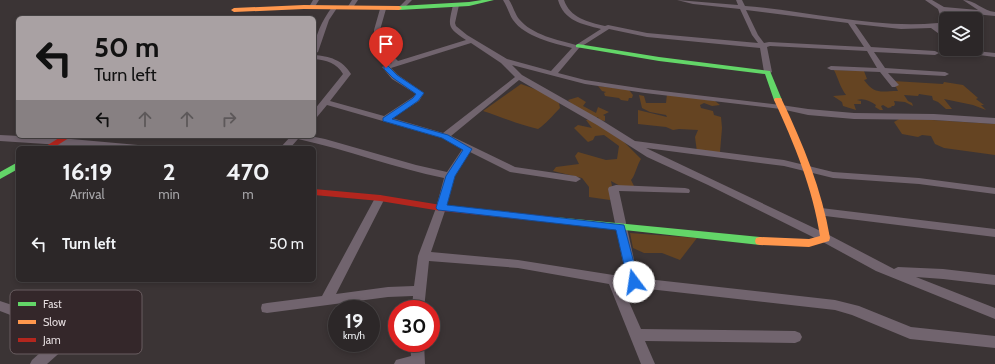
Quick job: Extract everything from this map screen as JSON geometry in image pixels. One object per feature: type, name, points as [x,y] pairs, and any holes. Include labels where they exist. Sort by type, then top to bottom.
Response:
[{"type":"street","points":[[229,16],[240,0]]},
{"type":"street","points":[[350,8],[355,0]]},
{"type":"street","points":[[402,8],[409,0]]},
{"type":"street","points":[[234,10],[314,3],[334,8],[384,9],[491,0]]},
{"type":"street","points":[[506,0],[516,20],[524,27],[541,36],[578,46],[659,59],[768,72]]},
{"type":"street","points":[[561,0],[563,8],[586,22],[606,28],[647,35],[763,46],[768,44],[936,53]]},
{"type":"street","points":[[680,0],[780,11],[883,25],[940,25],[945,22],[942,9]]},
{"type":"street","points":[[739,0],[755,35],[763,46],[768,72],[781,107],[796,136],[821,212],[825,238]]},
{"type":"street","points":[[928,0],[942,9],[956,9],[993,15]]},
{"type":"street","points":[[966,0],[993,15]]},
{"type":"street","points":[[458,3],[452,23],[458,31],[504,61],[519,77],[595,121],[650,156],[697,175],[890,272],[995,314]]},
{"type":"street","points":[[316,47],[326,20],[334,8]]},
{"type":"street","points":[[384,9],[377,30],[377,43],[397,64]]},
{"type":"street","points":[[850,21],[882,70],[895,85]]},
{"type":"street","points":[[933,26],[939,31]]},
{"type":"street","points":[[552,74],[562,65],[578,46],[606,28]]},
{"type":"street","points":[[385,120],[416,99],[420,93],[395,77],[386,68],[472,40]]},
{"type":"street","points":[[983,54],[995,55]]},
{"type":"street","points":[[316,56],[334,62],[345,70],[347,74],[316,113]]},
{"type":"street","points":[[504,61],[585,82],[645,91],[781,107],[808,112],[854,116],[934,117],[995,121]]},
{"type":"street","points":[[831,68],[945,74]]},
{"type":"street","points":[[445,136],[519,77]]},
{"type":"street","points":[[326,102],[445,136],[467,149],[513,170],[576,179]]},
{"type":"street","points":[[0,138],[64,138],[123,146]]},
{"type":"street","points":[[50,146],[64,138]]},
{"type":"street","points":[[287,146],[295,138]]},
{"type":"street","points":[[305,138],[351,149],[426,172],[450,176]]},
{"type":"street","points":[[628,143],[784,163],[833,175],[919,181],[995,191]]},
{"type":"street","points":[[418,300],[424,256],[441,208],[450,176],[467,149]]},
{"type":"street","points":[[0,176],[16,166]]},
{"type":"street","points":[[634,282],[620,227],[613,190],[616,188],[643,188],[685,191]]},
{"type":"street","points":[[316,192],[380,198],[441,208],[769,242],[809,243],[825,238]]},
{"type":"street","points":[[327,299],[380,198]]},
{"type":"street","points":[[821,212],[880,217],[995,233]]},
{"type":"street","points":[[424,256],[518,264],[614,280],[835,305],[854,310],[910,333],[995,342]]},
{"type":"street","points":[[890,272],[942,274],[995,280]]},
{"type":"street","points":[[614,280],[648,364]]},
{"type":"street","points":[[267,308],[388,292],[419,291]]},
{"type":"street","points":[[0,306],[10,310]]},
{"type":"street","points":[[637,335],[795,337]]},
{"type":"street","points":[[401,364],[418,362],[417,352]]},
{"type":"street","points":[[38,364],[49,354]]},
{"type":"shaded area","points":[[834,70],[864,71],[867,79],[864,80],[872,88],[879,91],[898,91],[893,81],[943,84],[944,82],[963,85],[978,98],[976,99],[984,105],[981,105],[986,110],[973,105],[944,99],[952,109],[946,109],[938,102],[933,100],[932,96],[919,94],[918,96],[904,95],[913,106],[905,102],[894,101],[894,106],[888,108],[883,105],[881,106],[883,110],[880,110],[871,102],[860,99],[857,100],[861,101],[861,104],[854,104],[856,110],[843,106],[842,102],[833,96],[846,95]]},
{"type":"shaded area","points":[[521,84],[543,92],[559,103],[560,108],[538,129],[483,111]]},
{"type":"shaded area","points":[[598,86],[629,90],[633,95],[628,101],[605,96],[604,93],[606,92],[602,91]]},
{"type":"shaded area","points":[[667,94],[715,101],[720,105],[712,106],[704,103],[700,105],[701,108],[713,111],[714,115],[721,117],[722,128],[720,152],[697,152],[695,137],[698,130],[673,130],[666,127],[638,124],[638,110],[667,117],[666,115],[650,112],[642,108],[639,95],[644,96],[646,103],[666,103]]},
{"type":"shaded area","points":[[578,97],[586,102],[583,106],[596,113],[598,107],[609,112],[603,115],[605,116],[605,121],[599,120],[598,117],[595,119],[574,107],[568,100]]},
{"type":"shaded area","points":[[901,118],[995,124],[995,155],[944,148],[935,144],[931,136],[922,135],[918,137],[902,134],[894,122]]},
{"type":"shaded area","points":[[590,119],[623,141],[641,159],[631,180],[634,186],[622,187],[611,181],[613,191],[610,200],[589,197],[589,187],[582,178],[553,171],[556,167],[579,164],[575,156],[578,152],[606,160],[617,159],[619,146],[604,135],[595,136],[593,140],[588,142],[574,128],[578,125],[592,128],[586,120]]},
{"type":"shaded area","points":[[630,233],[697,238],[680,260],[662,253],[644,253],[633,248]]},
{"type":"traffic: fast","points":[[399,8],[469,4],[491,0]]},
{"type":"traffic: fast","points":[[578,46],[659,59],[768,72],[778,100]]},
{"type":"traffic: fast","points":[[0,176],[16,166]]},
{"type":"traffic: fast","points":[[555,220],[760,241]]},
{"type":"traffic: slow","points":[[234,10],[304,7],[399,8]]},
{"type":"traffic: slow","points":[[760,241],[809,243],[825,238],[821,212],[795,136],[778,100]]},
{"type":"traffic: jam","points":[[50,146],[64,138]]},
{"type":"traffic: jam","points":[[316,192],[380,198],[441,208],[555,220]]},
{"type":"route","points":[[386,68],[395,77],[420,93],[416,99],[385,120],[445,136],[467,149],[450,176],[441,208],[484,211],[620,227],[634,282]]}]
